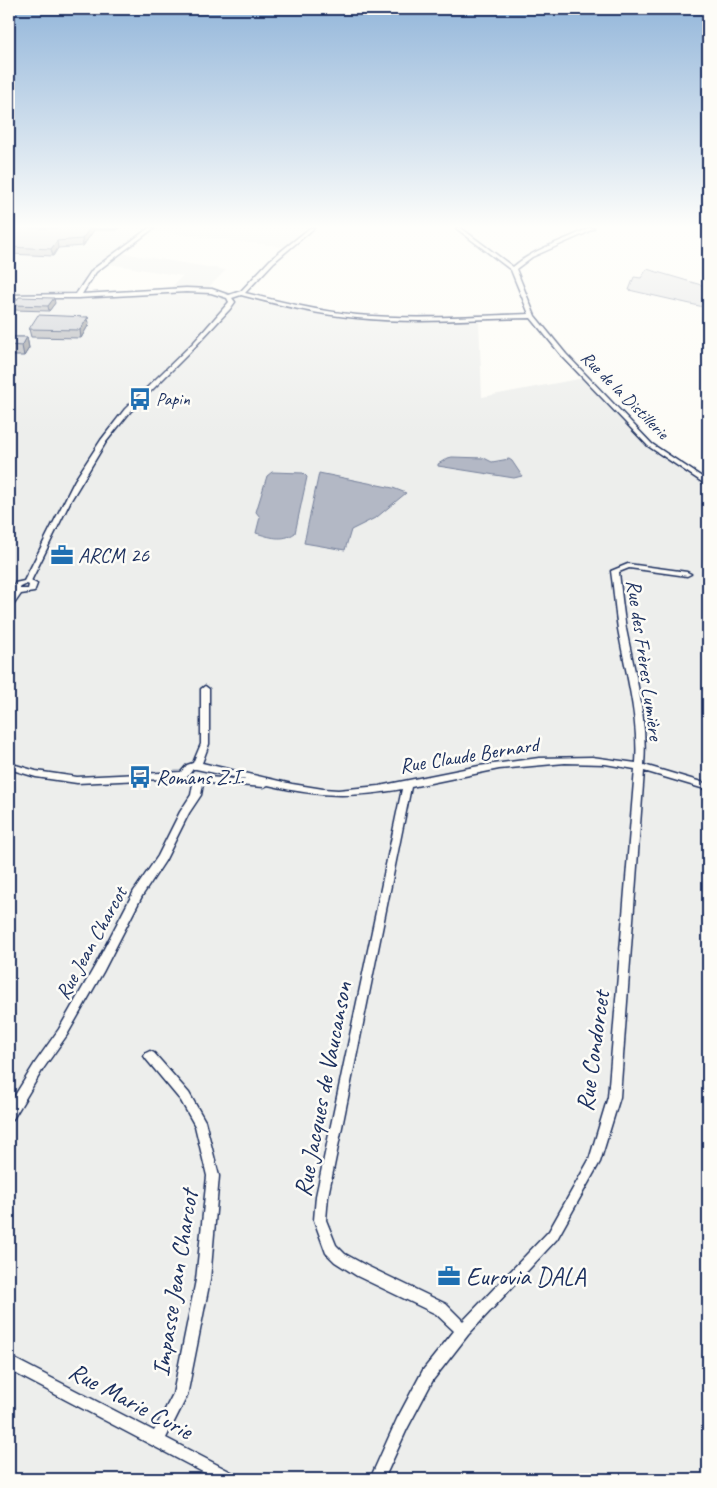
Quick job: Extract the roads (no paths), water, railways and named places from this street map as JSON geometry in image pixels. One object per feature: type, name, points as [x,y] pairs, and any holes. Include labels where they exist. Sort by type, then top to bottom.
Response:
[{"type":"street","points":[[9,605],[15,588],[27,592],[33,588],[32,584],[27,582],[75,484],[122,416],[196,343],[228,308],[232,302],[229,297]]},
{"type":"street","points":[[259,297],[319,312],[354,316],[441,319],[532,316]]},
{"type":"street","name":"Rue de la Distillerie","points":[[524,297],[532,316],[564,355],[650,445],[708,484]]},
{"type":"street","name":"Rue des Frères Lumière","points":[[640,768],[641,752],[636,696],[622,627],[615,571],[628,566],[687,574]]},
{"type":"street","points":[[198,766],[205,744],[205,689]]},
{"type":"street","name":"Rue Claude Bernard","points":[[294,787],[339,793],[407,785],[499,766],[558,760],[606,760],[708,787]]},
{"type":"street","points":[[9,766],[36,774],[77,780],[184,775]]},
{"type":"street","points":[[184,775],[187,770],[198,766],[242,773],[294,787]]},
{"type":"street","points":[[203,782],[210,772],[208,768]]},
{"type":"street","name":"Rue Condorcet","points":[[377,1479],[402,1424],[428,1375],[463,1330],[552,1235],[594,1162],[614,1097],[640,768]]},
{"type":"street","points":[[184,775],[189,783],[203,782],[294,787]]},
{"type":"street","name":"Rue Jean Charcot","points":[[9,1115],[39,1066],[63,1032],[99,969],[138,894],[162,858],[185,812],[203,782]]},
{"type":"street","name":"Rue Jacques de Vaucanson","points":[[407,785],[327,1174],[320,1220],[331,1249],[340,1258],[362,1271],[441,1309],[463,1330]]},
{"type":"street","name":"Impasse Jean Charcot","points":[[150,1056],[185,1097],[200,1125],[213,1176],[203,1280],[180,1396],[157,1440]]},
{"type":"street","name":"Rue Marie Curie","points":[[9,1363],[230,1479]]},
{"type":"place","name":"Papin","points":[[140,399]]},
{"type":"place","name":"ARCM 26","points":[[62,555]]},
{"type":"place","name":"Romans Z.I.","points":[[140,777]]},
{"type":"place","name":"Eurovia DALA","points":[[449,1276]]}]
